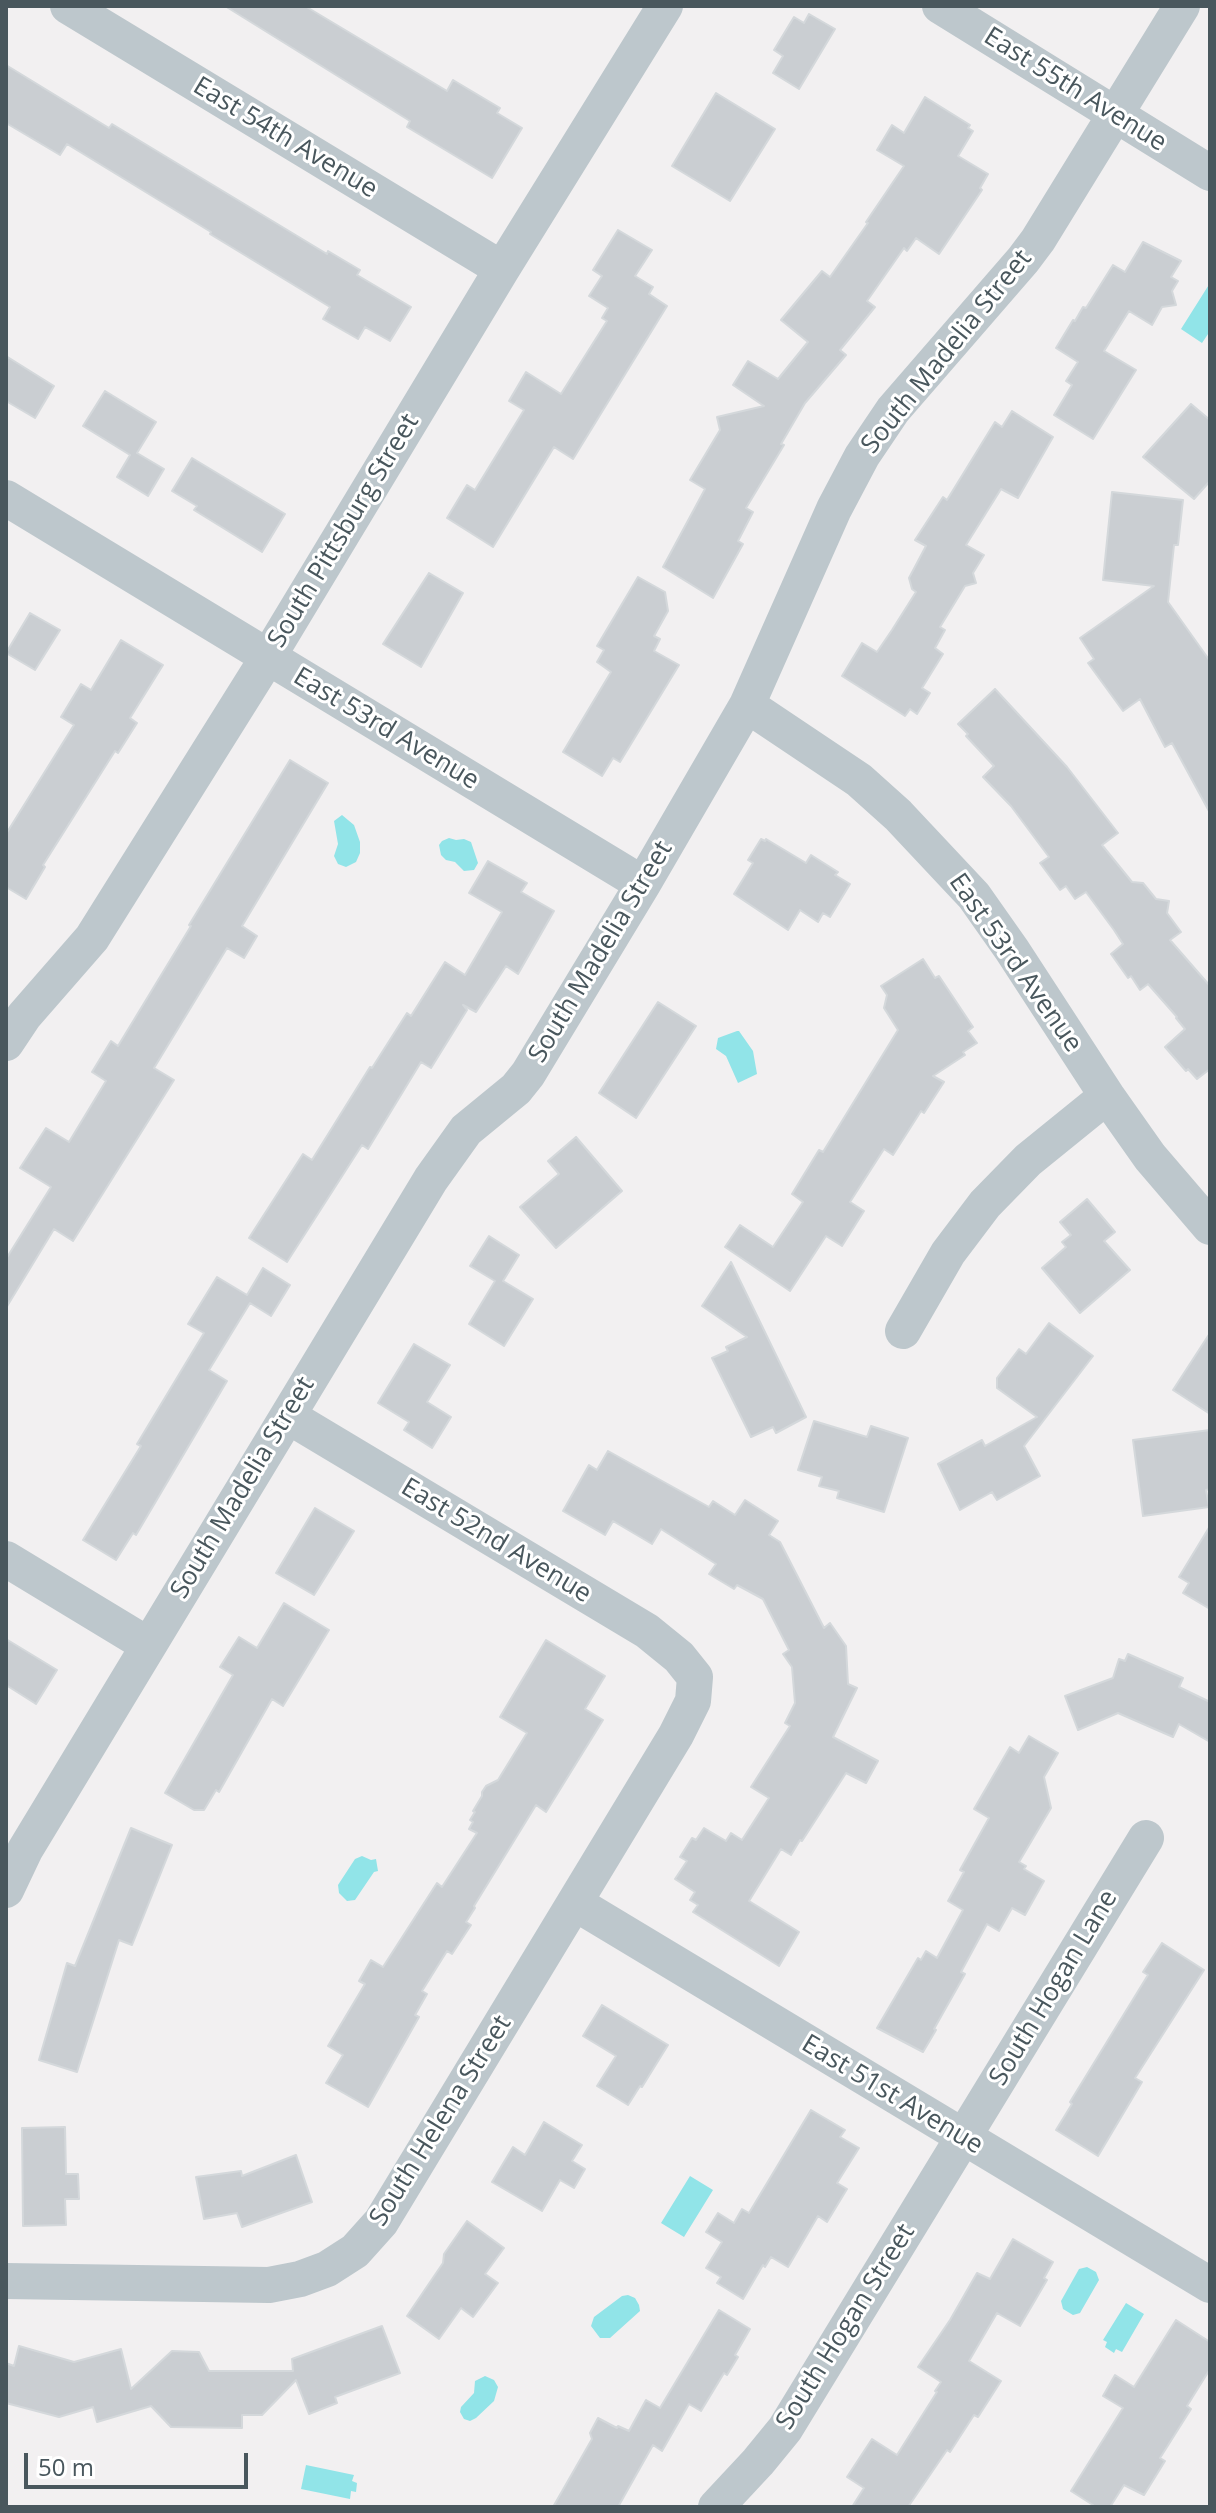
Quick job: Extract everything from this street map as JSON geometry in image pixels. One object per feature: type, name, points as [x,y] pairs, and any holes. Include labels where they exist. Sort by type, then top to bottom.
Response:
[{"type":"street","name":"East 54th Avenue","points":[[68,6],[502,269]]},
{"type":"street","name":"South Pittsburg Street","points":[[6,1043],[24,1016],[92,938],[268,657],[665,6]]},
{"type":"street","name":"East 55th Avenue","points":[[940,6],[1210,173]]},
{"type":"street","name":"South Madelia Street","points":[[6,1890],[25,1850],[148,1645],[457,1140],[522,1081],[643,884],[747,705],[834,509],[862,456],[893,410],[1038,240],[1182,6]]},
{"type":"street","name":"East 53rd Avenue","points":[[6,498],[643,884]]},
{"type":"street","name":"East 53rd Avenue","points":[[747,705],[859,780],[898,815],[974,896],[1150,1157],[1210,1227]]},
{"type":"street","points":[[903,1331],[948,1253],[985,1204],[1028,1160],[1107,1096]]},
{"type":"street","name":"East 52nd Avenue","points":[[288,1416],[647,1631],[679,1657],[695,1677]]},
{"type":"street","points":[[6,1559],[148,1645]]},
{"type":"street","name":"South Helena Street","points":[[6,2281],[269,2285],[300,2279],[327,2269],[355,2251],[381,2222],[676,1735],[693,1701],[695,1677]]},
{"type":"street","name":"South Hogan Lane","points":[[963,2138],[1146,1838]]},
{"type":"street","name":"East 51st Avenue","points":[[575,1903],[1210,2285]]},
{"type":"street","name":"South Hogan Street","points":[[716,2507],[785,2429],[963,2138]]},
{"type":"water","points":[[1210,283],[1210,331],[1202,343],[1181,329]]},
{"type":"water","points":[[342,815],[354,825],[360,842],[356,862],[346,867],[338,864],[334,856],[338,844],[334,821]]},
{"type":"water","points":[[449,838],[471,842],[478,863],[474,870],[464,871],[441,855],[439,845]]},
{"type":"water","points":[[737,1031],[753,1051],[757,1074],[738,1083],[726,1056],[716,1049],[718,1038]]},
{"type":"water","points":[[362,1856],[376,1859],[378,1871],[374,1872],[355,1900],[347,1901],[339,1893],[338,1885],[355,1859]]},
{"type":"water","points":[[690,2176],[713,2190],[684,2237],[661,2223]]},
{"type":"water","points":[[1087,2267],[1096,2272],[1099,2280],[1080,2313],[1073,2315],[1063,2309],[1061,2301],[1079,2269]]},
{"type":"water","points":[[622,2296],[635,2298],[640,2311],[610,2338],[600,2338],[591,2326],[594,2317]]},
{"type":"water","points":[[1126,2303],[1144,2314],[1122,2352],[1116,2349],[1114,2353],[1105,2347],[1107,2342],[1103,2340]]},
{"type":"water","points":[[485,2376],[494,2380],[498,2387],[494,2401],[476,2418],[470,2421],[464,2419],[461,2407],[474,2393],[475,2381]]},
{"type":"water","points":[[306,2465],[354,2475],[352,2481],[357,2483],[356,2492],[351,2491],[350,2499],[301,2489]]},
{"type":"building","points":[[225,6],[305,6],[447,91],[453,80],[500,108],[497,113],[522,128],[492,178],[407,127],[410,121]]},
{"type":"building","points":[[809,14],[835,29],[799,89],[773,73],[783,56],[774,50],[794,17],[804,23]]},
{"type":"building","points":[[6,65],[109,128],[112,124],[327,254],[328,251],[360,270],[357,275],[411,307],[390,341],[365,327],[358,339],[323,319],[330,307],[211,232],[67,144],[60,155],[6,123]]},
{"type":"building","points":[[716,93],[775,129],[730,201],[672,166]]},
{"type":"building","points":[[925,97],[970,125],[968,128],[973,131],[958,156],[988,174],[980,188],[982,190],[939,254],[916,238],[907,251],[904,248],[867,301],[875,307],[840,350],[846,355],[805,403],[746,508],[753,512],[738,541],[743,544],[713,598],[663,567],[705,489],[690,480],[720,430],[717,417],[764,406],[733,385],[748,361],[778,379],[808,342],[781,320],[822,271],[830,277],[868,223],[904,166],[877,150],[892,125],[904,133]]},
{"type":"building","points":[[618,230],[652,250],[635,276],[653,287],[649,294],[667,306],[573,459],[554,447],[493,547],[447,518],[467,485],[475,490],[524,410],[509,401],[526,372],[561,394],[607,321],[602,318],[608,308],[589,296],[602,276],[593,270]]},
{"type":"building","points":[[1143,242],[1181,261],[1171,277],[1178,281],[1172,291],[1176,305],[1162,307],[1152,325],[1129,311],[1104,351],[1136,370],[1093,439],[1054,415],[1072,385],[1066,381],[1078,362],[1056,348],[1113,265],[1125,272]]},
{"type":"building","points":[[6,356],[54,386],[35,418],[6,401]]},
{"type":"building","points":[[105,391],[156,422],[137,453],[164,469],[148,496],[117,477],[130,455],[83,426]]},
{"type":"building","points":[[1191,404],[1210,420],[1210,481],[1194,499],[1143,457]]},
{"type":"building","points":[[1012,411],[1053,437],[1018,498],[1001,489],[966,545],[984,555],[973,573],[976,583],[965,586],[940,627],[945,630],[935,648],[943,654],[922,688],[930,693],[917,714],[910,709],[905,716],[842,676],[862,643],[877,652],[892,630],[916,592],[909,578],[926,546],[915,540],[943,497],[947,500],[995,422],[1002,427]]},
{"type":"building","points":[[192,458],[285,514],[262,552],[194,510],[197,506],[172,491]]},
{"type":"building","points":[[1112,492],[1183,500],[1168,602],[1210,661],[1210,813],[1172,743],[1165,747],[1140,699],[1123,711],[1088,663],[1094,659],[1080,638],[1154,586],[1103,580]]},
{"type":"building","points":[[429,573],[463,593],[421,667],[383,644]]},
{"type":"building","points":[[638,577],[665,592],[668,611],[654,636],[660,639],[654,651],[679,665],[620,762],[613,758],[602,776],[563,752],[611,672],[597,662],[604,650],[597,646]]},
{"type":"building","points":[[30,613],[60,630],[35,670],[6,653]]},
{"type":"building","points":[[121,640],[163,665],[130,718],[137,723],[118,753],[115,751],[43,865],[45,867],[26,899],[6,887],[6,834],[74,725],[61,717],[81,684],[91,690]]},
{"type":"building","points":[[995,689],[1067,767],[1118,833],[1102,845],[1132,882],[1143,883],[1156,899],[1169,901],[1167,913],[1181,932],[1170,940],[1210,986],[1210,1069],[1197,1079],[1165,1047],[1185,1029],[1177,1017],[1148,984],[1140,990],[1131,976],[1128,978],[1111,954],[1123,944],[1114,930],[1086,892],[1075,899],[1066,886],[1060,890],[1040,863],[1049,857],[1011,806],[983,777],[994,766],[958,724]]},
{"type":"building","points":[[290,760],[328,783],[242,926],[257,936],[244,958],[227,948],[154,1068],[174,1080],[73,1241],[54,1229],[6,1308],[6,1259],[51,1187],[20,1168],[46,1128],[69,1142],[106,1081],[92,1072],[111,1041],[118,1046]]},
{"type":"building","points":[[761,839],[806,863],[811,855],[838,872],[835,875],[850,884],[830,917],[823,913],[818,922],[800,910],[788,930],[734,894],[753,863],[748,860]]},
{"type":"building","points":[[488,861],[527,883],[521,892],[554,911],[518,974],[506,966],[476,1012],[463,1005],[467,1010],[431,1068],[421,1062],[368,1149],[362,1145],[287,1262],[249,1238],[303,1154],[312,1160],[370,1067],[407,1013],[411,1016],[445,962],[465,975],[502,912],[469,893]]},
{"type":"building","points":[[923,959],[935,978],[939,976],[973,1027],[968,1031],[977,1043],[963,1052],[965,1055],[933,1076],[944,1082],[924,1113],[921,1111],[893,1155],[884,1149],[850,1202],[864,1211],[842,1246],[826,1236],[790,1291],[725,1247],[740,1225],[773,1247],[803,1202],[792,1194],[819,1150],[823,1152],[898,1030],[884,1008],[887,995],[881,986]]},
{"type":"building","points":[[658,1002],[696,1026],[636,1118],[599,1093]]},
{"type":"building","points":[[576,1137],[622,1191],[556,1248],[520,1207],[559,1174],[548,1161]]},
{"type":"building","points":[[1087,1199],[1115,1232],[1104,1241],[1130,1270],[1080,1313],[1042,1268],[1066,1247],[1062,1242],[1071,1235],[1060,1222]]},
{"type":"building","points":[[489,1236],[519,1255],[503,1281],[533,1299],[504,1346],[469,1324],[495,1281],[470,1266]]},
{"type":"building","points":[[731,1262],[806,1417],[776,1433],[773,1427],[751,1437],[712,1358],[747,1337],[702,1306]]},
{"type":"building","points":[[263,1268],[290,1285],[271,1316],[250,1303],[209,1370],[227,1381],[136,1535],[133,1533],[116,1560],[83,1540],[141,1446],[137,1444],[204,1333],[188,1324],[217,1277],[247,1295]]},
{"type":"building","points":[[1049,1323],[1093,1356],[1024,1446],[1040,1476],[997,1500],[992,1492],[960,1510],[938,1464],[982,1440],[985,1446],[1037,1417],[997,1388],[997,1378],[1019,1349],[1026,1354]]},
{"type":"building","points":[[1210,1333],[1210,1414],[1173,1390]]},
{"type":"building","points":[[414,1344],[450,1365],[427,1402],[451,1417],[432,1448],[404,1430],[409,1422],[378,1403]]},
{"type":"building","points":[[814,1421],[867,1437],[871,1426],[908,1438],[884,1512],[837,1498],[839,1491],[819,1486],[822,1477],[798,1470]]},
{"type":"building","points":[[1210,1430],[1210,1489],[1206,1490],[1209,1507],[1143,1516],[1133,1440]]},
{"type":"building","points":[[608,1451],[709,1507],[713,1501],[735,1515],[745,1500],[778,1521],[769,1535],[780,1542],[824,1628],[830,1623],[846,1646],[848,1684],[857,1688],[833,1737],[878,1761],[866,1783],[846,1773],[802,1841],[791,1855],[781,1849],[749,1901],[799,1932],[779,1966],[693,1912],[698,1905],[690,1900],[695,1892],[675,1879],[687,1861],[680,1857],[692,1838],[696,1840],[704,1828],[726,1841],[731,1833],[742,1840],[769,1798],[751,1787],[790,1726],[785,1723],[795,1703],[792,1667],[783,1654],[789,1650],[763,1599],[737,1585],[734,1589],[709,1574],[716,1564],[661,1529],[652,1544],[613,1521],[605,1535],[563,1511],[589,1465],[597,1470]]},
{"type":"building","points":[[315,1508],[354,1531],[314,1595],[276,1573]]},
{"type":"building","points":[[1210,1526],[1210,1609],[1183,1593],[1189,1583],[1179,1577]]},
{"type":"building","points":[[284,1603],[329,1630],[283,1706],[272,1699],[219,1792],[216,1790],[204,1810],[194,1810],[165,1793],[233,1675],[220,1667],[239,1637],[257,1648]]},
{"type":"building","points":[[6,1639],[57,1670],[36,1704],[6,1685]]},
{"type":"building","points":[[546,1640],[605,1676],[585,1709],[603,1720],[546,1812],[536,1805],[474,1906],[466,1922],[471,1925],[452,1954],[447,1951],[422,1991],[427,1994],[415,2015],[419,2017],[368,2107],[326,2083],[343,2055],[328,2046],[365,1984],[359,1981],[371,1960],[383,1967],[437,1883],[442,1887],[477,1833],[469,1829],[473,1822],[470,1820],[482,1792],[498,1780],[527,1733],[500,1717]]},
{"type":"building","points":[[1128,1654],[1183,1678],[1179,1687],[1210,1702],[1210,1742],[1179,1724],[1173,1737],[1118,1713],[1078,1730],[1065,1696],[1113,1678],[1119,1659],[1125,1661]]},
{"type":"building","points":[[1029,1736],[1058,1753],[1044,1777],[1051,1808],[1019,1862],[1026,1866],[1024,1869],[1044,1881],[1025,1915],[1012,1908],[999,1931],[987,1924],[961,1972],[965,1974],[923,2052],[877,2028],[918,1958],[921,1960],[926,1951],[937,1958],[963,1910],[948,1901],[964,1872],[960,1870],[989,1818],[974,1809],[1010,1747],[1019,1753]]},
{"type":"building","points":[[131,1828],[172,1845],[132,1945],[119,1940],[77,2072],[39,2060],[67,1963],[75,1966]]},
{"type":"building","points":[[1162,1943],[1204,1970],[1135,2078],[1142,2082],[1098,2156],[1056,2130],[1148,1975],[1143,1972]]},
{"type":"building","points":[[602,2005],[668,2045],[628,2105],[597,2086],[616,2056],[583,2036]]},
{"type":"building","points":[[811,2110],[845,2130],[840,2137],[859,2148],[837,2183],[847,2189],[827,2222],[818,2216],[788,2267],[771,2257],[743,2299],[717,2283],[721,2277],[706,2268],[722,2242],[706,2232],[718,2213],[734,2223],[742,2209],[749,2213]]},
{"type":"building","points":[[544,2122],[582,2145],[572,2161],[585,2169],[574,2188],[560,2180],[542,2211],[492,2182],[513,2147],[525,2155]]},
{"type":"building","points":[[65,2127],[66,2174],[78,2174],[79,2199],[65,2199],[66,2225],[23,2226],[22,2128]]},
{"type":"building","points":[[296,2155],[312,2202],[242,2227],[237,2213],[204,2219],[196,2177],[241,2171],[242,2176]]},
{"type":"building","points":[[467,2221],[504,2248],[485,2274],[498,2283],[473,2317],[461,2308],[439,2339],[407,2316]]},
{"type":"building","points":[[1013,2239],[1053,2262],[1044,2278],[1047,2280],[1020,2326],[997,2313],[969,2361],[1001,2381],[978,2417],[974,2415],[908,2507],[852,2507],[864,2488],[847,2477],[872,2439],[897,2455],[941,2382],[918,2367],[977,2273],[990,2279]]},
{"type":"building","points":[[719,2310],[750,2329],[735,2355],[738,2357],[727,2375],[724,2373],[701,2411],[689,2404],[662,2451],[653,2445],[618,2507],[553,2507],[592,2439],[590,2433],[598,2418],[629,2431],[646,2400],[660,2408]]},
{"type":"building","points":[[1176,2320],[1210,2342],[1210,2369],[1187,2406],[1191,2409],[1160,2458],[1165,2461],[1144,2495],[1124,2485],[1110,2507],[1096,2507],[1071,2491],[1123,2408],[1103,2396],[1115,2375],[1134,2387]]},
{"type":"building","points":[[382,2326],[400,2373],[335,2397],[337,2403],[309,2414],[296,2380],[262,2415],[242,2415],[242,2428],[171,2427],[151,2406],[97,2422],[93,2407],[59,2417],[6,2403],[6,2363],[14,2366],[19,2346],[74,2362],[121,2349],[131,2389],[172,2351],[199,2352],[209,2371],[293,2371],[292,2359]]}]
